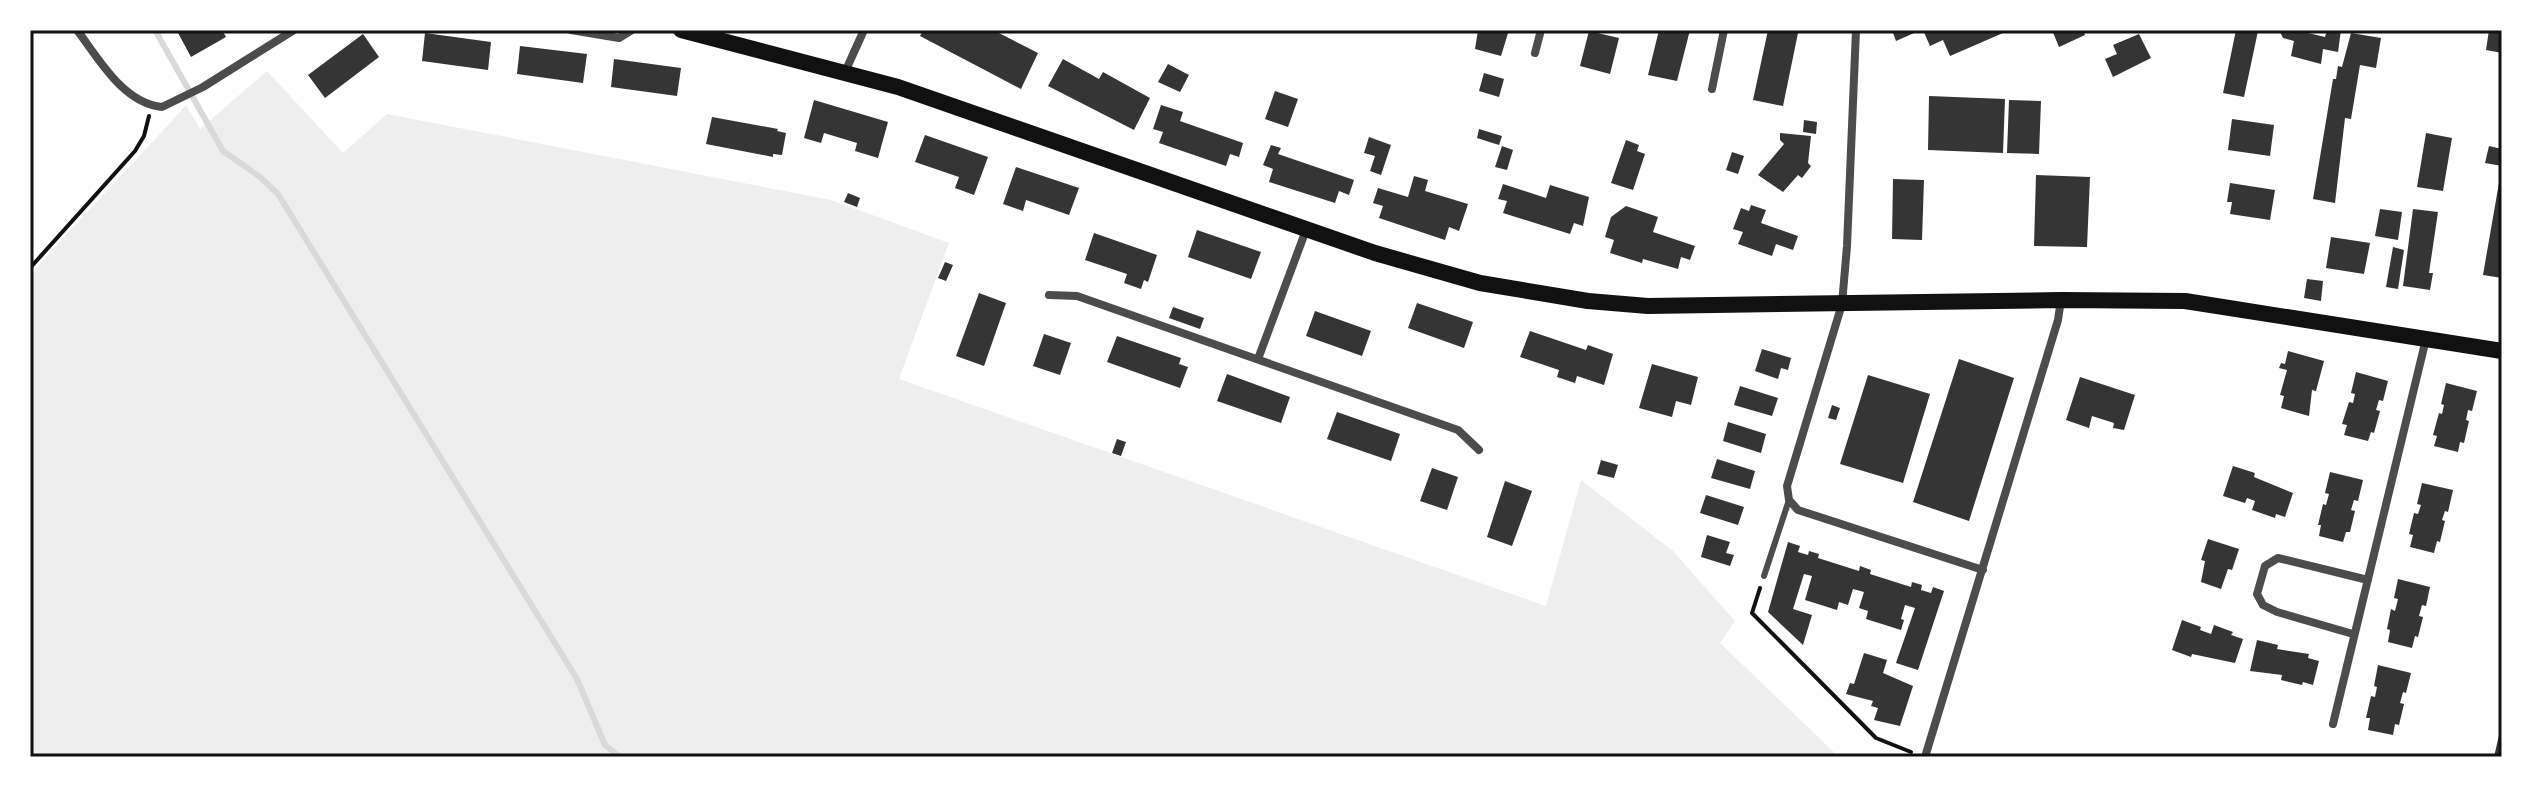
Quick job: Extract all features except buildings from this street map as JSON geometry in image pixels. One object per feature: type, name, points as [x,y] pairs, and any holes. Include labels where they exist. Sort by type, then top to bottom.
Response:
[{"type":"main road","points":[[681,30],[898,87],[1306,230],[1434,271],[1525,292],[1648,306],[2185,301],[2502,351]]},
{"type":"street","points":[[77,30],[129,93],[152,106],[162,107],[203,87],[294,30]]},
{"type":"street","points":[[571,30],[619,38],[632,30]]},
{"type":"street","points":[[845,72],[864,30]]},
{"type":"street","points":[[1535,53],[1541,30]]},
{"type":"street","points":[[1712,89],[1724,30]]},
{"type":"street","points":[[1856,30],[1842,304],[1787,486],[1789,500],[1798,510],[1983,570]]},
{"type":"street","points":[[1258,359],[1306,230]]},
{"type":"street","points":[[1049,295],[1077,296],[1458,430],[1479,450]]},
{"type":"street","points":[[1925,757],[2058,320],[2061,300]]},
{"type":"street","points":[[2333,724],[2427,339]]},
{"type":"street","points":[[2353,634],[2277,612],[2263,605],[2257,594],[2265,566],[2278,558],[2368,580]]},
{"type":"lane","points":[[1764,576],[1789,500]]},
{"type":"path","points":[[30,268],[135,151],[144,136],[152,106]]},
{"type":"path","points":[[1764,576],[1752,613],[1876,738],[1912,752]]},
{"type":"shaded area","points":[[267,71],[343,153],[387,114],[831,200],[949,243],[899,379],[1546,606],[1581,480],[1673,551],[1735,621],[1720,643],[1839,757],[30,757],[30,276],[186,105],[200,129]]},
{"type":"waterway","points":[[155,30],[223,151],[278,194],[577,679],[605,745],[620,757]]}]
